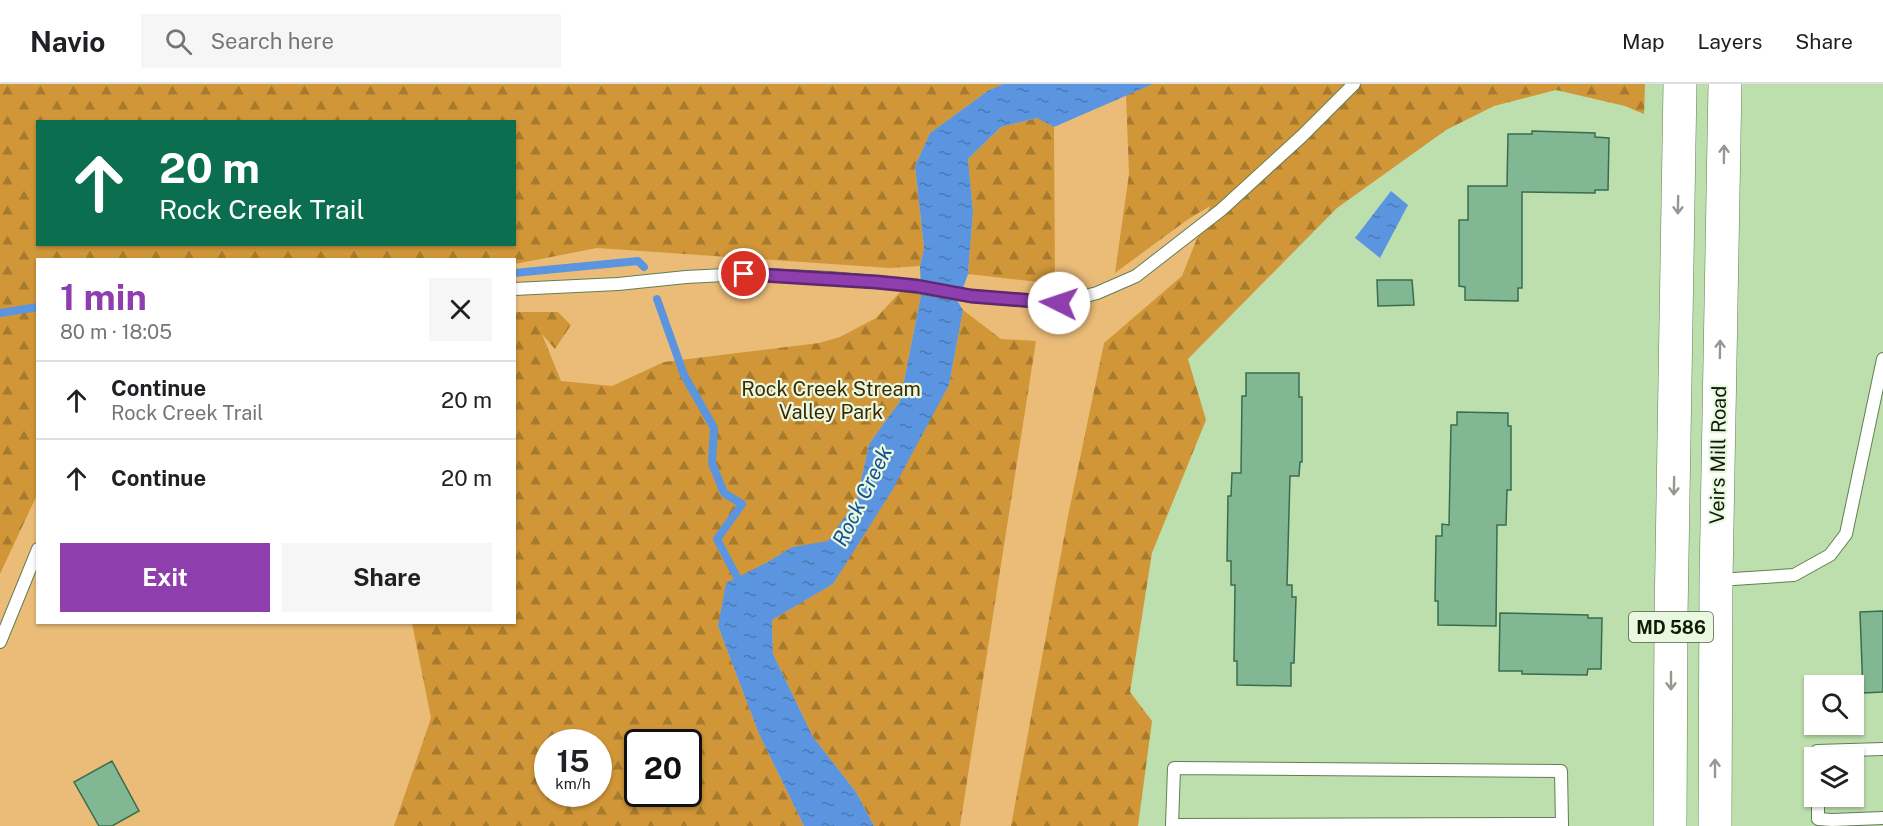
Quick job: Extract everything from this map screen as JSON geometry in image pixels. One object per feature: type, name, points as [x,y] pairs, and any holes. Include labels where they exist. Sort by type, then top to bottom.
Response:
[{"type":"main road","name":"MD 586","points":[[1670,826],[1671,616],[1680,84]]},
{"type":"main road","name":"Veirs Mill Road","points":[[1715,826],[1716,581],[1725,84]]},
{"type":"lane","points":[[516,289],[744,274],[900,284],[968,295],[1059,303],[1097,293],[1136,276],[1221,210],[1302,136],[1354,84]]},
{"type":"lane","points":[[1716,581],[1794,575],[1830,555],[1846,534],[1883,359]]},
{"type":"lane","points":[[0,642],[36,554]]},
{"type":"lane","points":[[1864,750],[1883,749]]},
{"type":"lane","points":[[1174,768],[1561,771],[1562,825],[1172,825],[1174,768]]},
{"type":"lane","points":[[1818,807],[1818,819],[1831,823],[1883,818]]},
{"type":"green space","name":"Rock Creek Stream Valley Park","points":[[0,84],[1518,84],[1409,86],[1173,361],[1031,826],[0,826]]},
{"type":"green space","points":[[0,84],[1004,84],[989,90],[930,133],[915,166],[924,248],[920,266],[890,268],[597,248],[516,264],[516,258],[36,258],[36,497],[0,574]]},
{"type":"green space","points":[[1153,84],[1645,84],[1644,114],[1625,106],[1556,90],[1494,106],[1446,130],[1337,208],[1188,359],[1206,420],[1152,553],[1130,692],[1152,721],[1138,826],[1011,826],[1068,516],[1104,343],[1182,276],[1210,206],[1187,220],[1115,273],[1129,174],[1126,95]]},
{"type":"green space","points":[[1037,118],[1054,127],[1055,284],[968,274],[973,212],[968,159],[1001,127]]},
{"type":"green space","points":[[903,289],[921,295],[900,401],[869,444],[857,499],[828,542],[792,547],[766,563],[718,626],[759,734],[804,826],[394,826],[431,718],[412,624],[516,624],[516,312],[558,312],[571,325],[555,349],[542,334],[561,381],[612,386],[664,362],[819,343],[840,337],[876,318]]},
{"type":"green space","points":[[963,310],[1001,339],[1036,341],[960,826],[874,826],[856,792],[813,737],[773,654],[772,620],[833,584],[949,385]]},
{"type":"water","name":"Rock Creek","points":[[1004,84],[1153,84],[1054,127],[1037,118],[1001,127],[968,159],[973,212],[968,274],[958,302],[963,310],[949,385],[893,489],[833,584],[772,620],[773,654],[813,737],[856,792],[874,826],[804,826],[759,734],[718,626],[726,583],[792,547],[828,541],[857,499],[869,444],[900,401],[921,295],[920,266],[924,248],[915,166],[930,133],[989,90]]},
{"type":"water","points":[[1391,191],[1408,205],[1380,258],[1355,238]]},
{"type":"building","points":[[1532,131],[1595,133],[1595,137],[1609,138],[1608,190],[1595,190],[1595,193],[1522,192],[1522,288],[1518,288],[1518,301],[1465,300],[1465,287],[1459,286],[1459,220],[1468,220],[1468,186],[1507,186],[1508,134],[1532,134]]},
{"type":"building","points":[[1377,280],[1412,280],[1414,305],[1378,306]]},
{"type":"building","points":[[1246,373],[1299,373],[1299,397],[1302,397],[1302,462],[1300,462],[1299,476],[1290,476],[1287,585],[1292,585],[1292,597],[1296,597],[1291,686],[1237,685],[1237,661],[1234,661],[1235,585],[1231,585],[1231,561],[1227,561],[1228,496],[1231,496],[1232,473],[1241,473],[1242,396],[1246,396]]},
{"type":"building","points":[[1457,412],[1508,413],[1508,426],[1511,426],[1511,490],[1507,490],[1506,525],[1497,525],[1496,626],[1438,625],[1438,601],[1435,601],[1436,536],[1442,536],[1442,524],[1449,525],[1451,425],[1457,425]]},
{"type":"building","points":[[1883,611],[1883,692],[1864,693],[1860,612]]},
{"type":"building","points":[[1500,613],[1588,615],[1588,618],[1602,618],[1601,669],[1588,669],[1587,675],[1522,674],[1522,671],[1499,671]]},
{"type":"building","points":[[112,761],[139,811],[112,826],[99,826],[74,782]]},
{"type":"waterway","points":[[516,273],[638,261],[644,267]]},
{"type":"waterway","points":[[657,299],[684,375],[714,428],[712,463],[724,493],[742,504],[717,539],[741,585]]},
{"type":"waterway","points":[[0,313],[36,307]]},
{"type":"route","points":[[744,274],[876,282],[917,286],[971,296],[1059,303]]}]
